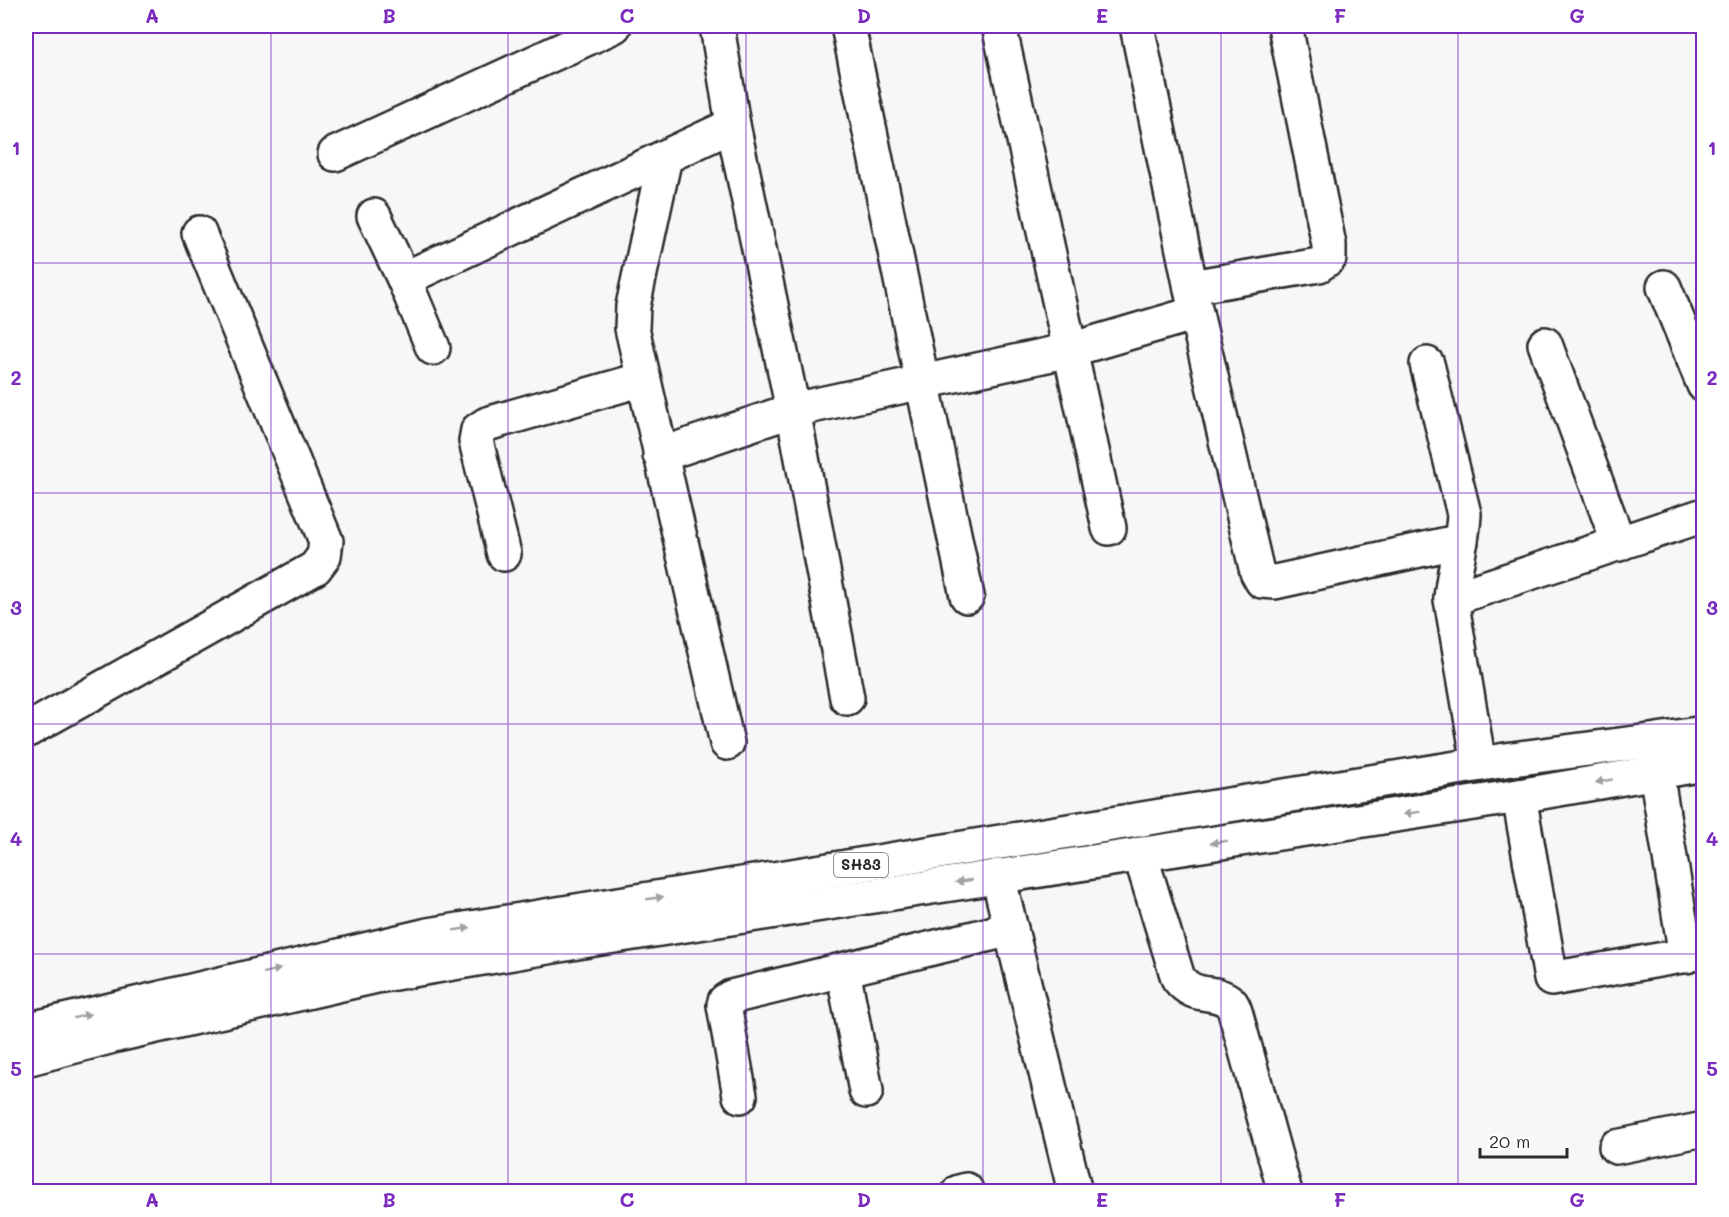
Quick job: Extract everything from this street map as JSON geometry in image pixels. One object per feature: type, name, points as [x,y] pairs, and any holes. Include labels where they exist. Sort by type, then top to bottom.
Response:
[{"type":"street","points":[[335,154],[614,26]]},
{"type":"street","points":[[717,26],[733,125],[793,410],[847,698]]},
{"type":"street","points":[[848,26],[967,596]]},
{"type":"street","points":[[999,26],[1109,528]]},
{"type":"street","points":[[1137,26],[1194,300],[1257,572],[1262,581],[1275,582],[1461,541]]},
{"type":"street","points":[[660,455],[793,410],[1070,350],[1194,300],[1319,265],[1329,258],[1329,245],[1285,26]]},
{"type":"street","points":[[404,279],[733,125]]},
{"type":"street","points":[[665,157],[633,306],[632,328],[727,743]]},
{"type":"street","points":[[374,216],[433,348]]},
{"type":"street","points":[[26,731],[315,568],[324,556],[326,542],[199,233]]},
{"type":"street","points":[[1664,287],[1704,386]]},
{"type":"street","points":[[1545,344],[1619,544]]},
{"type":"street","points":[[1427,364],[1464,514],[1451,599],[1479,764]]},
{"type":"street","points":[[504,554],[476,441],[478,430],[487,424],[643,379]]},
{"type":"street","points":[[1451,599],[1704,515]]},
{"type":"street","name":"SH83","points":[[26,1030],[428,935],[1479,764],[1704,733]]},
{"type":"street","name":"SH83","points":[[26,1059],[117,1035],[377,976],[595,939],[1519,796],[1704,764]]},
{"type":"street","points":[[1519,796],[1551,979],[1695,954],[1656,772]]},
{"type":"street","points":[[1140,854],[1178,978],[1186,988],[1221,998],[1231,1003],[1234,1009],[1285,1191]]},
{"type":"street","points":[[998,876],[1075,1191]]},
{"type":"street","points":[[740,1096],[725,1001],[1011,929]]},
{"type":"street","points":[[843,970],[866,1091]]},
{"type":"street","points":[[1616,1146],[1704,1129]]}]
